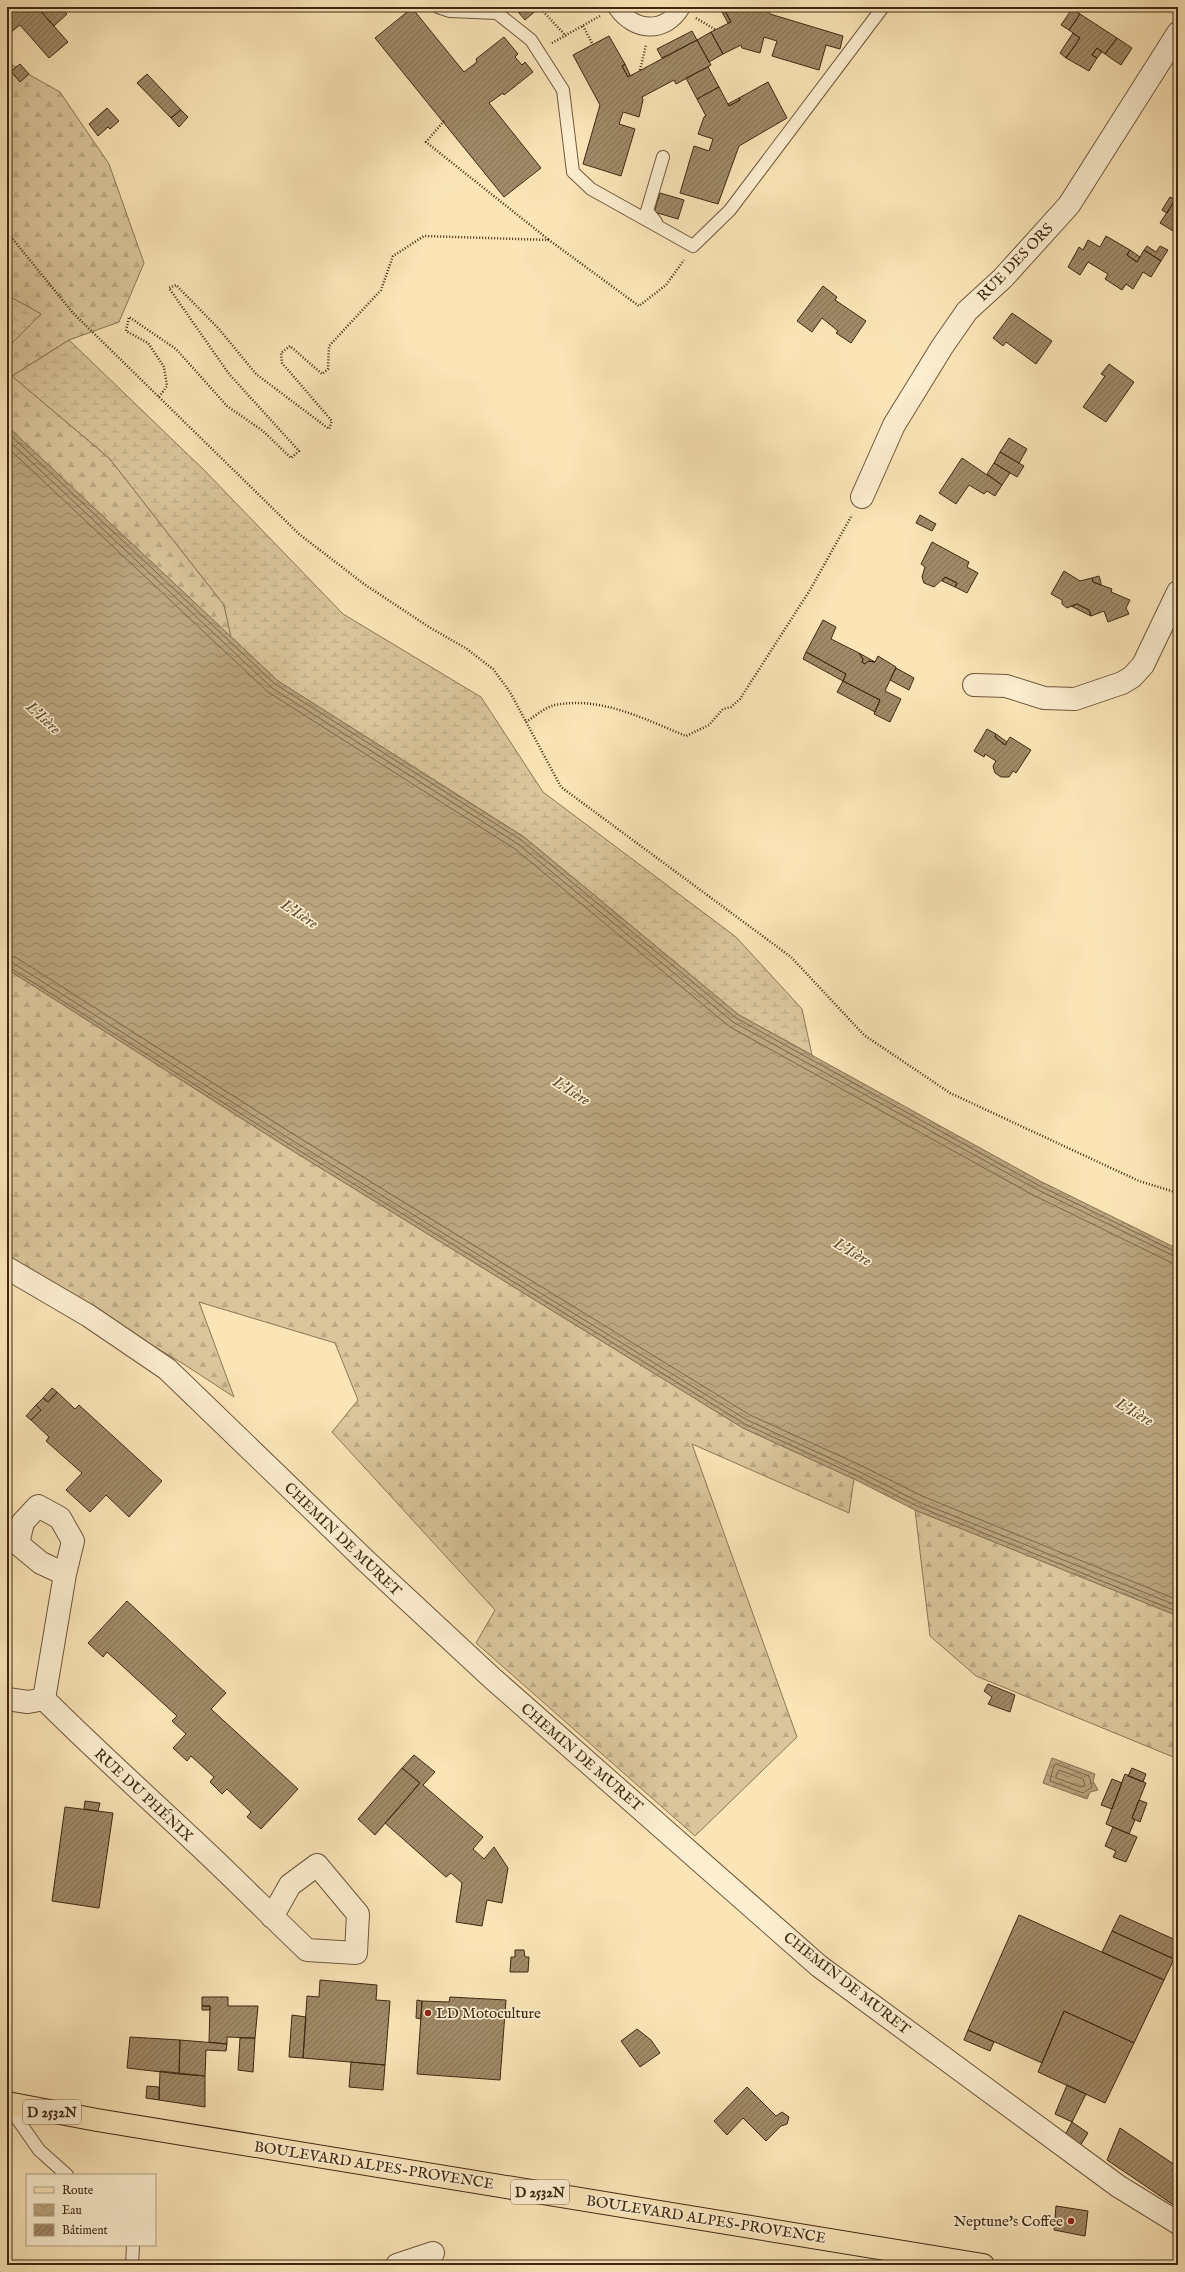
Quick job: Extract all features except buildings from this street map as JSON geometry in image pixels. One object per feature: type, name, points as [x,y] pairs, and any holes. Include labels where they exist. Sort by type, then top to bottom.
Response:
[{"type":"main road","name":"BOULEVARD ALPES-PROVENCE","points":[[10,2113],[97,2120],[983,2265]]},
{"type":"street","points":[[610,11],[638,26],[650,27],[667,22],[675,16],[681,7]]},
{"type":"street","name":"RUE DES ORS","points":[[862,497],[894,425],[942,347],[967,311],[1002,278],[1069,204],[1178,32]]},
{"type":"street","points":[[974,685],[1006,686],[1044,698],[1069,699],[1122,683],[1132,677],[1143,665],[1178,592]]},
{"type":"street","name":"CHEMIN DE MURET","points":[[7,1268],[89,1316],[167,1369],[366,1561],[492,1678],[819,1966],[1118,2186],[1178,2223]]},
{"type":"street","points":[[7,1699],[28,1702],[44,1699],[65,1574]]},
{"type":"street","name":"RUE DU PHÉNIX","points":[[44,1699],[104,1759],[192,1839],[272,1917]]},
{"type":"street","points":[[397,2265],[433,2253]]},
{"type":"lane","points":[[438,7],[450,11],[497,13],[530,40],[563,90],[573,172],[591,189],[658,225],[693,246],[730,210],[883,7]]},
{"type":"lane","points":[[658,225],[647,211],[663,157]]},
{"type":"lane","points":[[10,2113],[39,2150],[66,2174]]},
{"type":"lane","points":[[132,2265],[133,2246]]},
{"type":"path","points":[[539,7],[566,36]]},
{"type":"path","points":[[538,51],[610,11]]},
{"type":"path","points":[[583,26],[593,45]]},
{"type":"path","points":[[640,70],[650,27]]},
{"type":"path","points":[[444,121],[426,142],[549,240],[639,306],[666,285],[693,246]]},
{"type":"path","points":[[7,232],[73,313],[300,534],[364,584],[429,627],[467,649],[493,669],[510,692],[561,787],[791,957],[864,1035],[950,1093],[1139,1181],[1178,1193]]},
{"type":"path","points":[[159,397],[167,386],[164,366],[148,343],[126,330],[129,317],[176,349],[227,406],[263,431],[291,458],[299,452],[229,374],[168,288],[176,285],[219,329],[256,374],[329,429],[332,421],[282,363],[281,353],[290,346],[322,374],[328,368],[329,346],[381,290],[394,256],[424,236],[549,240]]},
{"type":"path","points":[[526,722],[553,705],[589,702],[624,711],[686,736],[709,725],[723,709],[731,707],[740,699],[810,590],[862,497]]},
{"type":"green space","points":[[7,62],[60,92],[109,164],[144,263],[119,322],[69,340],[12,376],[109,458],[224,605],[231,637],[7,426],[7,348],[41,314],[7,295]]},
{"type":"green space","points":[[7,295],[41,314],[7,348]]},
{"type":"green space","points":[[69,340],[205,471],[343,614],[481,697],[543,792],[736,937],[802,1009],[812,1055],[739,1015],[524,837],[278,681],[231,637],[224,605],[109,458],[12,376]]},
{"type":"green space","points":[[7,969],[285,1146],[743,1428],[854,1479],[849,1513],[692,1444],[797,1737],[695,1836],[476,1643],[495,1610],[332,1432],[358,1400],[335,1343],[199,1302],[234,1397],[182,1363],[7,1260]]},
{"type":"green space","points":[[915,1510],[1178,1616],[1178,1759],[976,1676],[930,1636]]},
{"type":"water","name":"L'Isère","points":[[7,426],[278,681],[524,837],[739,1015],[1040,1181],[1178,1249],[1178,1616],[915,1510],[854,1479],[743,1428],[285,1146],[7,969]]},
{"type":"water","points":[[1052,1758],[1095,1774],[1093,1781],[1098,1790],[1090,1792],[1087,1799],[1043,1783]]},
{"type":"place","name":"LD Motoculture","points":[[428,2013]]},
{"type":"place","name":"Neptune's Coffee","points":[[1071,2221]]}]
